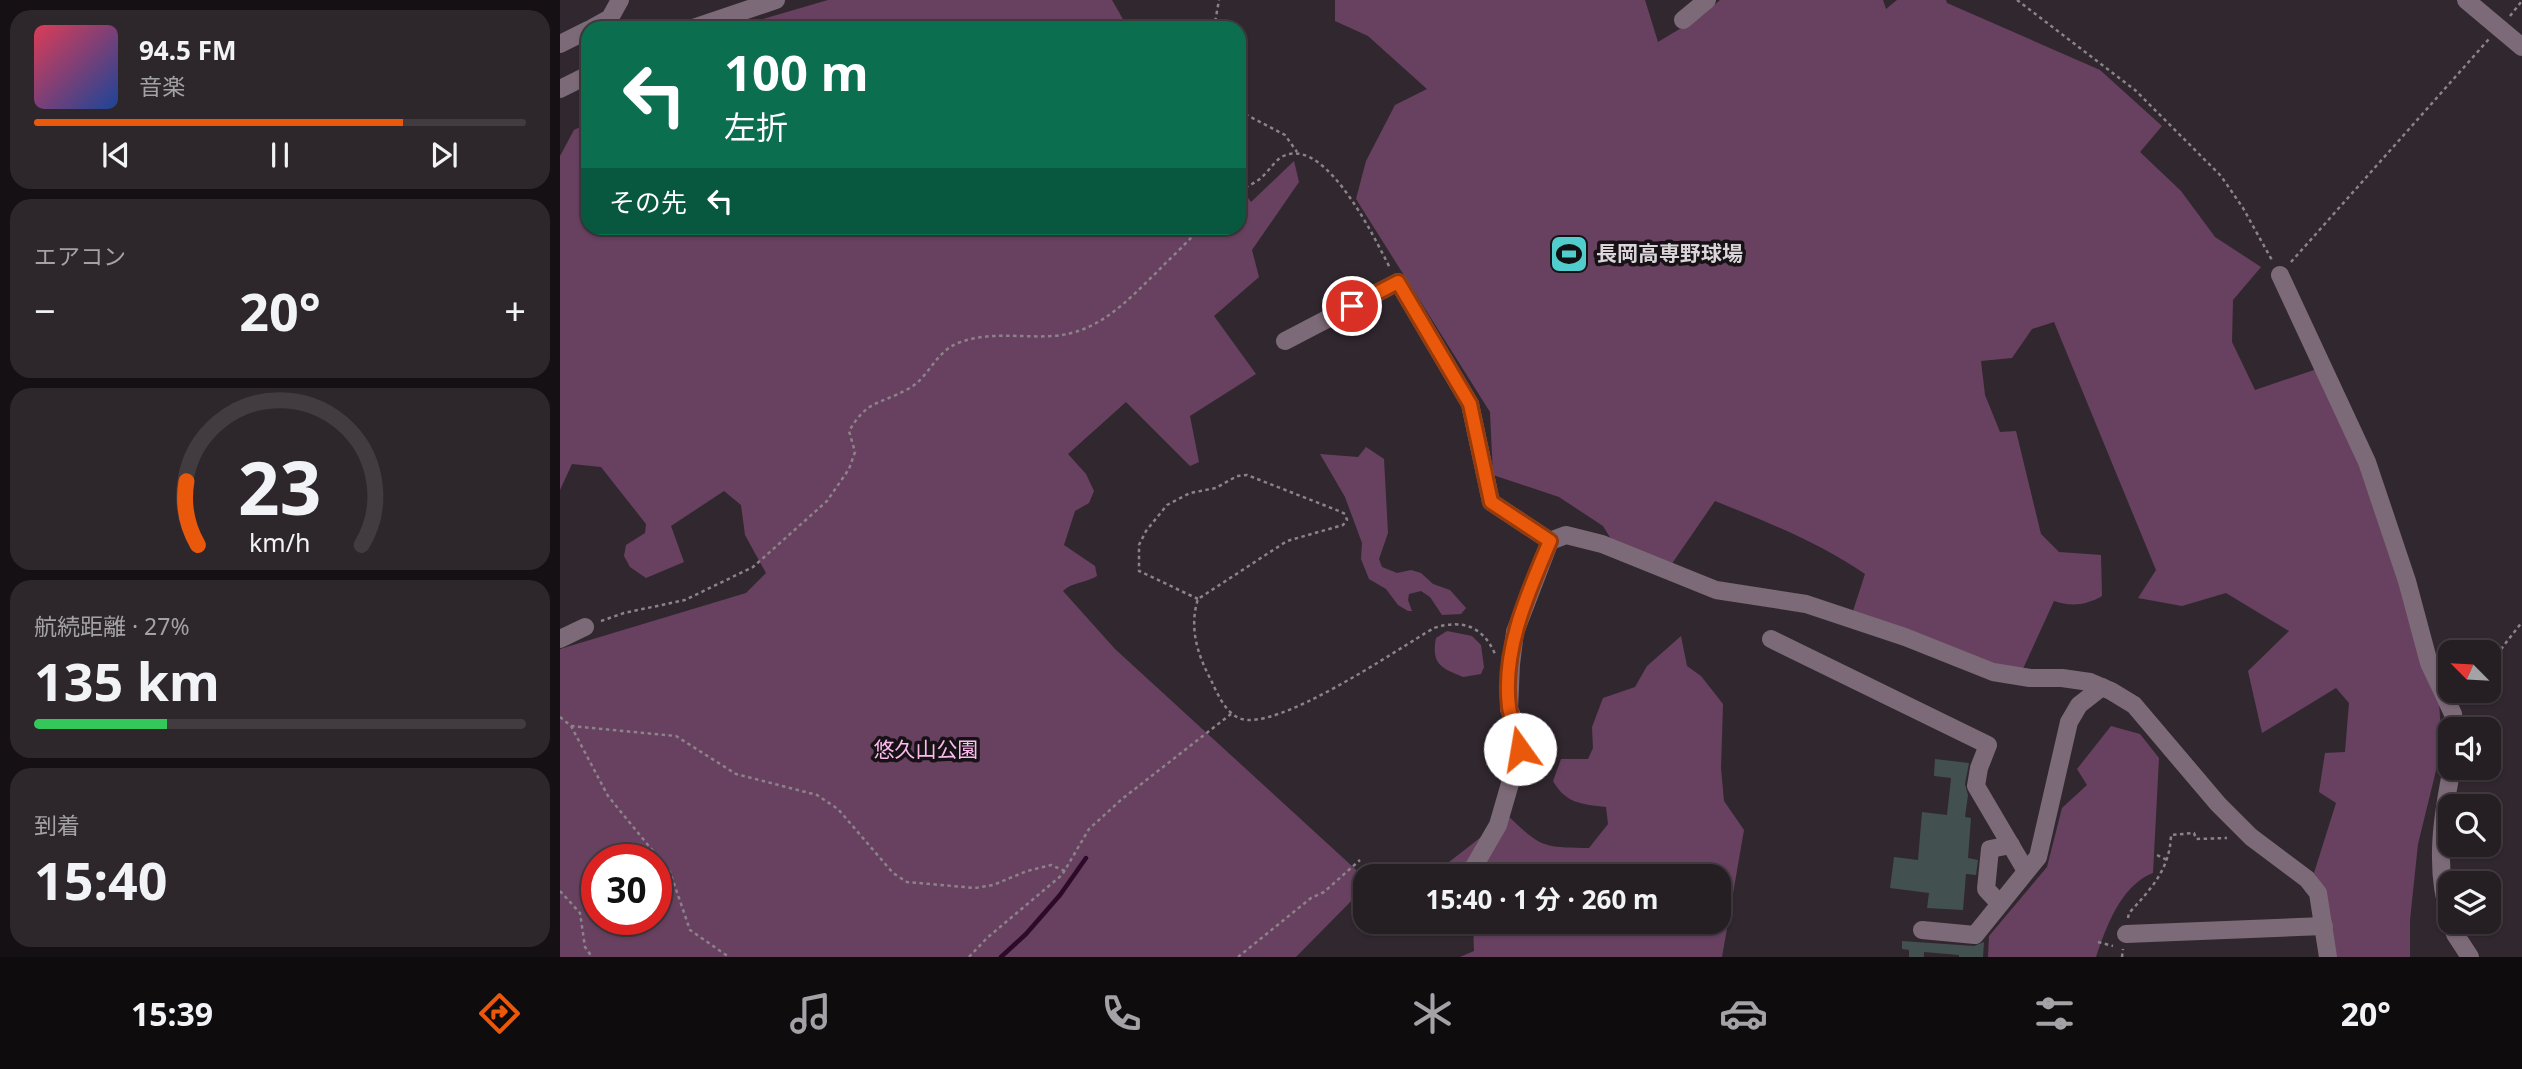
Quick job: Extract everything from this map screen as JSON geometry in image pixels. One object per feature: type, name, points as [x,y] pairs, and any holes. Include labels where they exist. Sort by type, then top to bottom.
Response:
[{"type":"street","points":[[605,21],[610,18],[620,0]]},
{"type":"street","points":[[714,21],[776,0]]},
{"type":"street","points":[[1682,20],[1707,0]]},
{"type":"street","points":[[2466,0],[2522,47]]},
{"type":"street","points":[[560,44],[581,34]]},
{"type":"street","points":[[560,89],[581,78]]},
{"type":"street","points":[[2280,275],[2367,462],[2407,581],[2429,663],[2453,717]]},
{"type":"street","points":[[1284,341],[1398,282],[1470,404],[1491,502],[1550,541]]},
{"type":"street","points":[[1476,864],[1498,825],[1520,749],[1519,732],[1509,709],[1515,632],[1550,541],[1566,535],[1602,544],[1716,590],[1805,604],[1905,637],[1993,672],[2031,678],[2062,678],[2102,687],[2134,705],[2218,804],[2251,837],[2307,880],[2318,893],[2328,957]]},
{"type":"street","points":[[560,639],[585,627]]},
{"type":"street","points":[[1771,639],[1987,745],[1976,786],[2011,845],[2032,864]]},
{"type":"street","points":[[1922,930],[1975,935],[2032,864],[2069,722],[2079,705],[2102,687]]},
{"type":"street","points":[[2441,871],[2445,798],[2449,780]]},
{"type":"street","points":[[2000,904],[1986,889],[1990,849],[2011,845]]},
{"type":"street","points":[[2125,941],[2323,926]]},
{"type":"street","points":[[2458,934],[2470,957]]},
{"type":"path","points":[[1215,21],[1219,0]]},
{"type":"path","points":[[2017,0],[2135,90],[2221,176],[2244,208],[2280,275],[2499,28]]},
{"type":"path","points":[[1246,115],[1285,135],[1297,152],[1321,164],[1351,199],[1398,282]]},
{"type":"path","points":[[1246,187],[1260,179],[1283,155],[1297,152]]},
{"type":"path","points":[[585,627],[624,613],[685,600],[753,567],[827,501],[849,469],[855,452],[849,431],[858,416],[874,402],[917,384],[943,351],[959,343],[1006,335],[1056,336],[1096,324],[1137,291],[1192,235]]},
{"type":"path","points":[[1198,599],[1139,571],[1139,545],[1167,505],[1190,493],[1216,488],[1237,476],[1247,475],[1345,514],[1347,520],[1343,525],[1287,541],[1198,599],[1193,614],[1201,661],[1220,699],[1240,719],[1252,720],[1302,704],[1434,628],[1449,624],[1463,624],[1479,630],[1490,642],[1496,657]]},
{"type":"path","points":[[2501,649],[2522,622]]},
{"type":"path","points":[[969,957],[1065,871],[1089,829],[1142,783],[1232,713]]},
{"type":"path","points":[[560,717],[571,726],[608,796],[670,872],[690,930],[729,957]]},
{"type":"path","points":[[571,726],[676,736],[736,774],[817,795],[838,809],[893,873],[907,882],[975,888],[993,885],[1027,871],[1051,865],[1065,871]]},
{"type":"path","points":[[2122,957],[2129,913],[2156,884],[2171,853],[2171,835],[2194,833],[2196,839],[2251,837]]},
{"type":"path","points":[[2157,855],[2167,860]]},
{"type":"path","points":[[1238,957],[1360,860]]},
{"type":"path","points":[[560,891],[580,913],[585,947],[592,957]]},
{"type":"path","points":[[2098,942],[2125,941]]},
{"type":"green space","points":[[828,0],[1112,0],[1124,21],[756,21]]},
{"type":"green space","points":[[1335,0],[1645,0],[1658,42],[1703,15],[1720,0],[1883,0],[1886,9],[1897,0],[1946,0],[1947,3],[2100,70],[2162,126],[2140,152],[2181,191],[2215,237],[2261,267],[2233,300],[2232,342],[2255,390],[2317,369],[2360,463],[2439,704],[2438,762],[2418,844],[2410,920],[2410,957],[2336,957],[2323,889],[2314,873],[2336,803],[2319,792],[2325,753],[2345,752],[2349,703],[2336,688],[2262,733],[2248,671],[2289,631],[2226,593],[2182,606],[2138,598],[2156,570],[2054,322],[2032,329],[2012,358],[1981,361],[1985,395],[2000,432],[2016,431],[2041,534],[2059,552],[2101,555],[2102,596],[2079,604],[2054,601],[2021,673],[1853,611],[1865,574],[1811,542],[1715,501],[1671,565],[1611,539],[1603,526],[1559,497],[1493,475],[1490,412],[1356,199],[1366,161],[1395,105],[1427,89],[1368,36],[1335,21]]},
{"type":"green space","name":"悠久山公園","points":[[581,126],[581,235],[1246,235],[1246,195],[1251,202],[1294,161],[1299,182],[1252,250],[1259,277],[1214,316],[1256,374],[1190,416],[1199,462],[1190,466],[1126,402],[1068,454],[1086,474],[1094,491],[1089,503],[1075,511],[1064,545],[1095,566],[1097,576],[1063,591],[1115,649],[1353,867],[1353,899],[1296,957],[560,957],[560,649],[746,593],[766,573],[745,535],[741,505],[724,491],[671,526],[684,562],[646,578],[630,567],[624,556],[626,545],[645,533],[646,524],[601,467],[572,464],[560,490],[560,156],[574,130]]},
{"type":"green space","points":[[1366,447],[1384,459],[1388,533],[1379,559],[1382,567],[1397,573],[1411,570],[1421,573],[1433,584],[1450,590],[1466,608],[1461,614],[1442,615],[1430,597],[1421,591],[1409,594],[1412,611],[1408,611],[1398,605],[1386,589],[1369,579],[1361,559],[1362,543],[1345,497],[1320,454],[1358,457]]},
{"type":"green space","points":[[1447,631],[1472,636],[1481,645],[1484,667],[1481,674],[1463,677],[1439,664],[1435,654],[1436,638]]},
{"type":"green space","points":[[1681,636],[1687,666],[1701,676],[1723,704],[1721,768],[1724,801],[1744,830],[1731,905],[1731,864],[1447,864],[1508,816],[1544,844],[1589,848],[1608,824],[1606,807],[1582,804],[1569,799],[1553,781],[1561,759],[1588,759],[1593,748],[1592,727],[1603,698],[1635,687],[1647,666]]},
{"type":"green space","points":[[2111,726],[2140,734],[2159,758],[2153,873],[2132,887],[2116,908],[2096,957],[1988,957],[1989,936],[2047,867],[2062,808],[2087,785],[2077,769]]},
{"type":"green space","points":[[1473,934],[1726,934],[1722,957],[1460,957],[1474,951]]},
{"type":"building","points":[[1935,759],[1969,763],[1965,784],[1968,795],[1965,817],[1971,818],[1968,858],[1978,860],[1976,875],[1966,874],[1963,910],[1927,908],[1929,893],[1890,888],[1894,857],[1918,860],[1922,812],[1947,815],[1951,778],[1934,776]]},
{"type":"building","points":[[1902,941],[1974,946],[1984,942],[1983,957],[1924,952],[1924,957],[1909,957],[1909,950],[1902,949]]},
{"type":"waterway","points":[[1001,957],[1026,934],[1060,895],[1086,858]]},
{"type":"place","name":"長岡高専野球場","points":[[1569,254]]},
{"type":"route","points":[[1352,306],[1398,282],[1470,404],[1491,502],[1550,541],[1515,632],[1509,709],[1519,732],[1520,749]]}]
